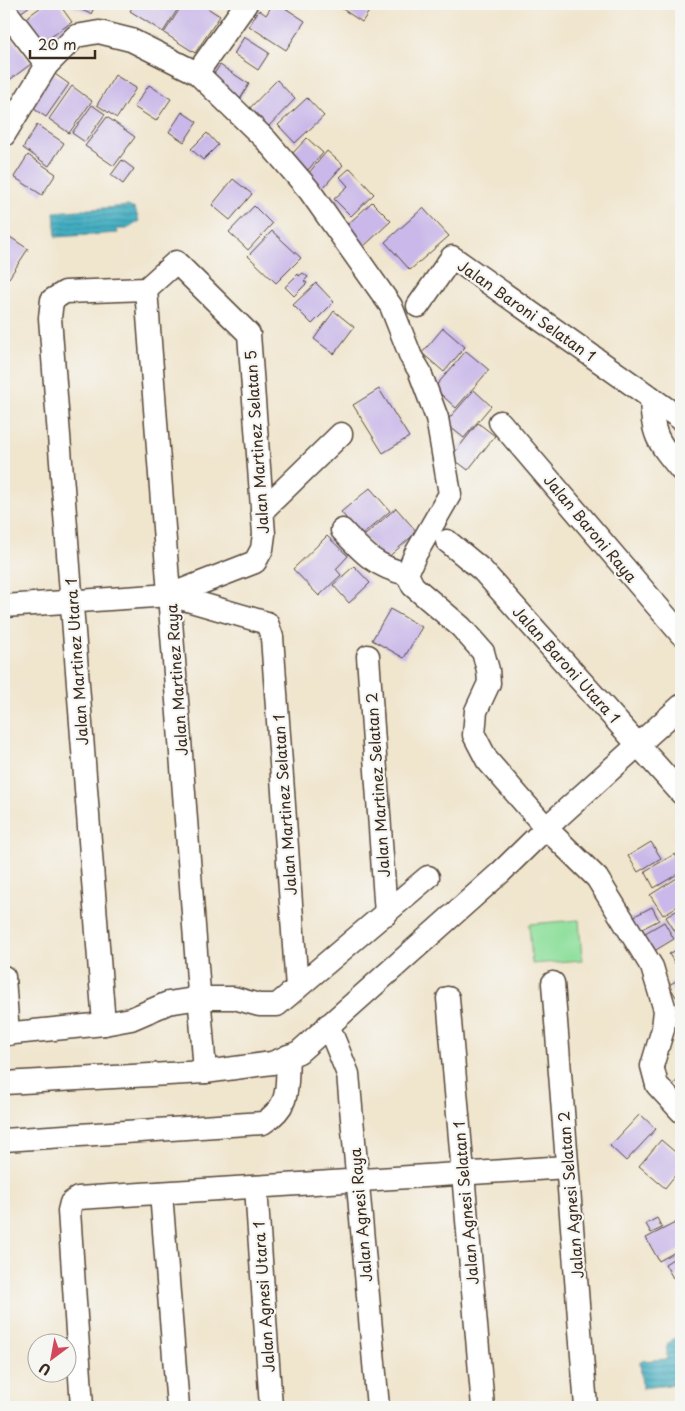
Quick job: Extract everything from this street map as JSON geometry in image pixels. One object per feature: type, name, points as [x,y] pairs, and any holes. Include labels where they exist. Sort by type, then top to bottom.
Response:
[{"type":"street","points":[[197,73],[246,4]]},
{"type":"street","points":[[4,10],[47,65]]},
{"type":"street","points":[[5,128],[47,65],[76,36],[99,32],[131,40],[197,73],[266,140],[309,190],[391,306],[411,357],[419,370],[436,418],[450,494],[415,555],[407,574],[413,586],[461,627],[482,652],[488,670],[488,683],[476,711],[474,735],[487,760],[546,828],[596,878],[652,967],[665,1010],[663,1029],[652,1066],[657,1085],[681,1111]]},
{"type":"street","name":"Jalan Baroni Selatan 1","points":[[418,306],[452,257],[681,419]]},
{"type":"street","name":"Jalan Martinez Selatan 5","points":[[146,289],[176,262],[249,334],[262,511],[262,549],[255,562],[170,595]]},
{"type":"street","name":"Jalan Martinez Utara 1","points":[[104,1024],[50,318],[52,300],[65,292],[146,289]]},
{"type":"street","name":"Jalan Martinez Raya","points":[[146,289],[206,1072]]},
{"type":"street","points":[[652,397],[652,424],[662,447],[681,470]]},
{"type":"street","name":"Jalan Baroni Raya","points":[[500,422],[681,634]]},
{"type":"street","points":[[262,511],[341,434]]},
{"type":"street","points":[[342,530],[377,563],[388,570],[407,574]]},
{"type":"street","name":"Jalan Baroni Utara 1","points":[[447,541],[482,570],[681,793]]},
{"type":"street","points":[[4,606],[170,595]]},
{"type":"street","name":"Jalan Martinez Selatan 1","points":[[170,595],[267,623],[272,636],[297,988]]},
{"type":"street","name":"Jalan Martinez Selatan 2","points":[[368,656],[386,914]]},
{"type":"street","points":[[4,1083],[206,1072],[272,1063],[299,1052],[502,872],[546,828],[681,706]]},
{"type":"street","points":[[4,977],[6,1034],[104,1024],[131,1019],[168,1003],[200,998],[234,998],[259,1005],[277,1005],[428,877]]},
{"type":"street","name":"Jalan Agnesi Selatan 2","points":[[553,983],[586,1407]]},
{"type":"street","name":"Jalan Agnesi Selatan 1","points":[[448,998],[483,1407]]},
{"type":"street","name":"Jalan Agnesi Raya","points":[[328,1026],[348,1074],[378,1407]]},
{"type":"street","points":[[4,1140],[263,1123],[277,1115],[285,1100],[288,1056]]},
{"type":"street","points":[[82,1407],[70,1203],[78,1198],[567,1166]]},
{"type":"street","name":"Jalan Agnesi Utara 1","points":[[256,1187],[271,1407]]},
{"type":"street","points":[[161,1193],[178,1407]]},
{"type":"green space","points":[[579,920],[582,960],[532,964],[529,924]]},
{"type":"water","points":[[128,206],[135,209],[139,221],[127,229],[117,229],[118,233],[56,237],[54,212]]},
{"type":"water","points":[[675,1338],[681,1340],[681,1384],[642,1388],[640,1361],[667,1359],[668,1344]]},
{"type":"building","points":[[9,4],[33,4],[17,15]]},
{"type":"building","points":[[45,4],[59,4],[72,22],[44,42],[26,18]]},
{"type":"building","points":[[67,4],[96,4],[91,14]]},
{"type":"building","points":[[134,4],[181,4],[163,32],[130,11]]},
{"type":"building","points":[[183,4],[201,4],[220,16],[195,53],[164,33]]},
{"type":"building","points":[[273,4],[279,4],[305,21],[286,50],[249,26],[259,10],[266,15]]},
{"type":"building","points":[[335,4],[374,4],[362,22]]},
{"type":"building","points":[[4,28],[31,64],[4,84]]},
{"type":"building","points":[[244,37],[269,53],[258,70],[234,54]]},
{"type":"building","points":[[220,65],[249,84],[239,101],[209,81]]},
{"type":"building","points":[[52,72],[69,84],[46,117],[28,105]]},
{"type":"building","points":[[115,75],[136,88],[117,118],[97,105]]},
{"type":"building","points":[[277,80],[295,99],[264,131],[245,113]]},
{"type":"building","points":[[149,85],[171,99],[156,121],[134,107]]},
{"type":"building","points":[[72,86],[92,101],[69,133],[49,119]]},
{"type":"building","points":[[307,98],[324,116],[295,143],[278,125]]},
{"type":"building","points":[[92,105],[105,114],[85,142],[72,133]]},
{"type":"building","points":[[182,112],[197,122],[184,142],[169,132]]},
{"type":"building","points":[[107,117],[135,137],[114,166],[85,146]]},
{"type":"building","points":[[37,125],[64,143],[49,166],[23,148]]},
{"type":"building","points":[[207,133],[218,145],[203,160],[191,149]]},
{"type":"building","points":[[307,138],[323,153],[308,170],[291,155]]},
{"type":"building","points":[[327,151],[343,165],[323,188],[308,174]]},
{"type":"building","points":[[28,155],[56,174],[42,195],[14,177]]},
{"type":"building","points":[[122,160],[134,169],[123,184],[111,175]]},
{"type":"building","points":[[350,168],[374,194],[351,216],[334,199],[348,186],[340,177]]},
{"type":"building","points":[[233,179],[252,194],[230,220],[212,205]]},
{"type":"building","points":[[372,202],[391,221],[363,247],[344,228]]},
{"type":"building","points":[[254,206],[272,224],[248,250],[229,232]]},
{"type":"building","points":[[423,208],[449,236],[410,270],[385,242]]},
{"type":"building","points":[[272,231],[301,258],[276,283],[248,256]]},
{"type":"building","points":[[4,233],[28,249],[9,278],[4,275]]},
{"type":"building","points":[[303,273],[308,277],[304,281],[307,283],[294,296],[285,287],[298,274],[299,276]]},
{"type":"building","points":[[316,283],[334,302],[312,324],[293,305]]},
{"type":"building","points":[[334,311],[354,327],[334,354],[314,339]]},
{"type":"building","points":[[443,328],[465,347],[444,372],[422,353]]},
{"type":"building","points":[[466,351],[489,370],[456,408],[434,388]]},
{"type":"building","points":[[379,389],[409,437],[383,453],[353,405]]},
{"type":"building","points":[[474,390],[491,406],[464,438],[445,423]]},
{"type":"building","points":[[478,423],[495,436],[468,470],[451,457]]},
{"type":"building","points":[[370,488],[390,511],[361,536],[341,512]]},
{"type":"building","points":[[396,508],[417,532],[385,560],[364,536]]},
{"type":"building","points":[[327,536],[348,556],[336,569],[341,575],[319,596],[293,569]]},
{"type":"building","points":[[354,566],[370,583],[349,603],[333,585]]},
{"type":"building","points":[[390,609],[422,627],[404,658],[372,640]]},
{"type":"building","points":[[651,842],[661,858],[638,872],[628,856]]},
{"type":"building","points":[[675,854],[681,865],[681,872],[654,888],[645,871]]},
{"type":"building","points":[[677,878],[681,886],[681,904],[663,915],[650,895]]},
{"type":"building","points":[[652,907],[659,920],[634,933],[627,920]]},
{"type":"building","points":[[681,908],[681,934],[678,936],[666,917]]},
{"type":"building","points":[[664,922],[674,939],[651,953],[640,936]]},
{"type":"building","points":[[681,947],[681,964],[677,967],[669,954]]},
{"type":"building","points":[[681,978],[681,994],[676,997],[669,985]]},
{"type":"building","points":[[681,1076],[681,1092],[673,1085]]},
{"type":"building","points":[[640,1114],[656,1129],[626,1161],[610,1146]]},
{"type":"building","points":[[661,1140],[681,1157],[681,1168],[665,1188],[639,1166]]},
{"type":"building","points":[[657,1218],[662,1228],[651,1233],[646,1224]]},
{"type":"building","points":[[679,1221],[681,1226],[681,1249],[659,1261],[646,1238]]},
{"type":"building","points":[[681,1254],[681,1274],[673,1278],[665,1264]]}]
